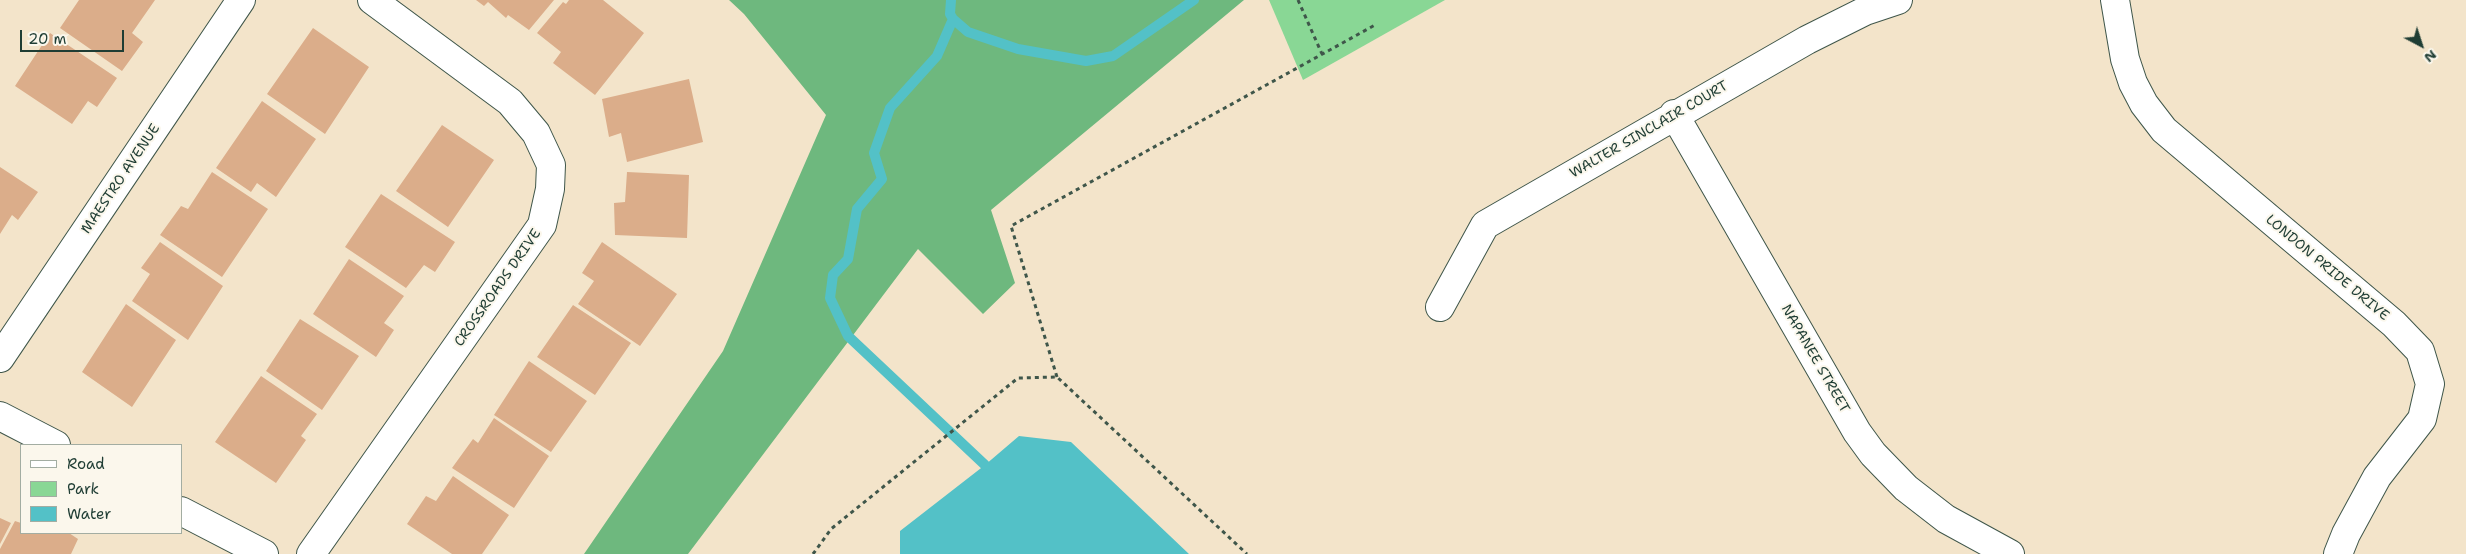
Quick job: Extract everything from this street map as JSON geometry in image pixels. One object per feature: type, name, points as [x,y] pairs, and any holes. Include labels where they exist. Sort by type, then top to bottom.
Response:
[{"type":"street","name":"MAESTRO AVENUE","points":[[0,358],[241,0]]},
{"type":"street","name":"CROSSROADS DRIVE","points":[[311,554],[542,225],[550,189],[551,165],[536,133],[510,102],[372,0]]},
{"type":"street","name":"WALTER SINCLAIR COURT","points":[[1440,306],[1485,225],[1674,114],[1807,40],[1865,12],[1898,0]]},
{"type":"street","name":"LONDON PRIDE DRIVE","points":[[2115,0],[2125,59],[2133,82],[2144,104],[2164,130],[2394,324],[2420,351],[2430,384],[2422,419],[2377,477],[2346,534],[2338,554]]},
{"type":"street","name":"NAPANEE STREET","points":[[1674,114],[1852,424],[1874,454],[1906,488],[1946,519],[2010,554]]},
{"type":"street","points":[[0,416],[54,444]]},
{"type":"street","points":[[182,512],[264,554]]},
{"type":"path","points":[[1298,0],[1322,54]]},
{"type":"path","points":[[1247,554],[1058,377],[1011,226],[1375,25]]},
{"type":"path","points":[[812,554],[832,529],[1018,378],[1058,377]]},
{"type":"green space","points":[[729,0],[1244,0],[991,210],[1015,283],[983,314],[918,249],[688,554],[584,554],[723,351],[826,115],[744,14]]},
{"type":"green space","points":[[1269,0],[1445,0],[1303,80]]},
{"type":"water","points":[[1019,436],[1071,442],[1189,554],[900,554],[900,531]]},
{"type":"building","points":[[79,0],[155,0],[132,33],[143,42],[122,71],[60,28]]},
{"type":"building","points":[[476,0],[554,0],[529,30],[508,15],[506,18],[488,2],[484,6]]},
{"type":"building","points":[[569,0],[603,0],[644,33],[595,95],[553,63],[561,52],[537,33],[563,2],[566,4]]},
{"type":"building","points":[[313,28],[369,67],[325,134],[267,94]]},
{"type":"building","points":[[50,33],[117,78],[97,107],[88,101],[72,124],[15,86]]},
{"type":"building","points":[[689,79],[703,142],[627,162],[621,133],[609,137],[602,99]]},
{"type":"building","points":[[262,101],[316,139],[276,197],[257,183],[251,192],[216,168]]},
{"type":"building","points":[[442,125],[494,160],[448,227],[396,191]]},
{"type":"building","points":[[0,167],[38,192],[18,220],[12,215],[0,234]]},
{"type":"building","points":[[212,172],[268,209],[222,277],[160,235],[181,206],[188,209]]},
{"type":"building","points":[[627,172],[689,175],[687,238],[615,235],[614,203],[625,202]]},
{"type":"building","points":[[381,194],[455,242],[435,272],[424,265],[406,288],[345,247]]},
{"type":"building","points":[[160,242],[223,286],[188,340],[132,301],[150,274],[141,268]]},
{"type":"building","points":[[602,242],[677,294],[640,346],[578,304],[594,281],[582,273]]},
{"type":"building","points":[[349,259],[404,296],[384,323],[394,330],[376,357],[313,314]]},
{"type":"building","points":[[126,304],[176,340],[132,407],[82,372]]},
{"type":"building","points":[[573,305],[631,343],[595,395],[537,357]]},
{"type":"building","points":[[300,319],[359,356],[322,410],[266,371]]},
{"type":"building","points":[[529,361],[587,401],[551,452],[494,415]]},
{"type":"building","points":[[261,376],[317,414],[301,436],[306,440],[276,483],[215,442]]},
{"type":"building","points":[[494,418],[549,456],[514,508],[452,468],[473,439],[478,443]]},
{"type":"building","points":[[453,476],[509,515],[482,554],[452,554],[407,524],[426,496],[436,501]]},
{"type":"building","points":[[0,518],[11,523],[0,544]]},
{"type":"building","points":[[15,521],[20,523],[20,534],[70,534],[78,539],[71,554],[0,554],[0,549]]},
{"type":"waterway","points":[[951,0],[950,14],[968,32],[1018,49],[1086,61],[1113,56],[1194,0]]},
{"type":"waterway","points":[[953,19],[937,56],[890,108],[874,153],[882,179],[857,209],[848,259],[833,275],[830,298],[848,336],[985,465]]}]
